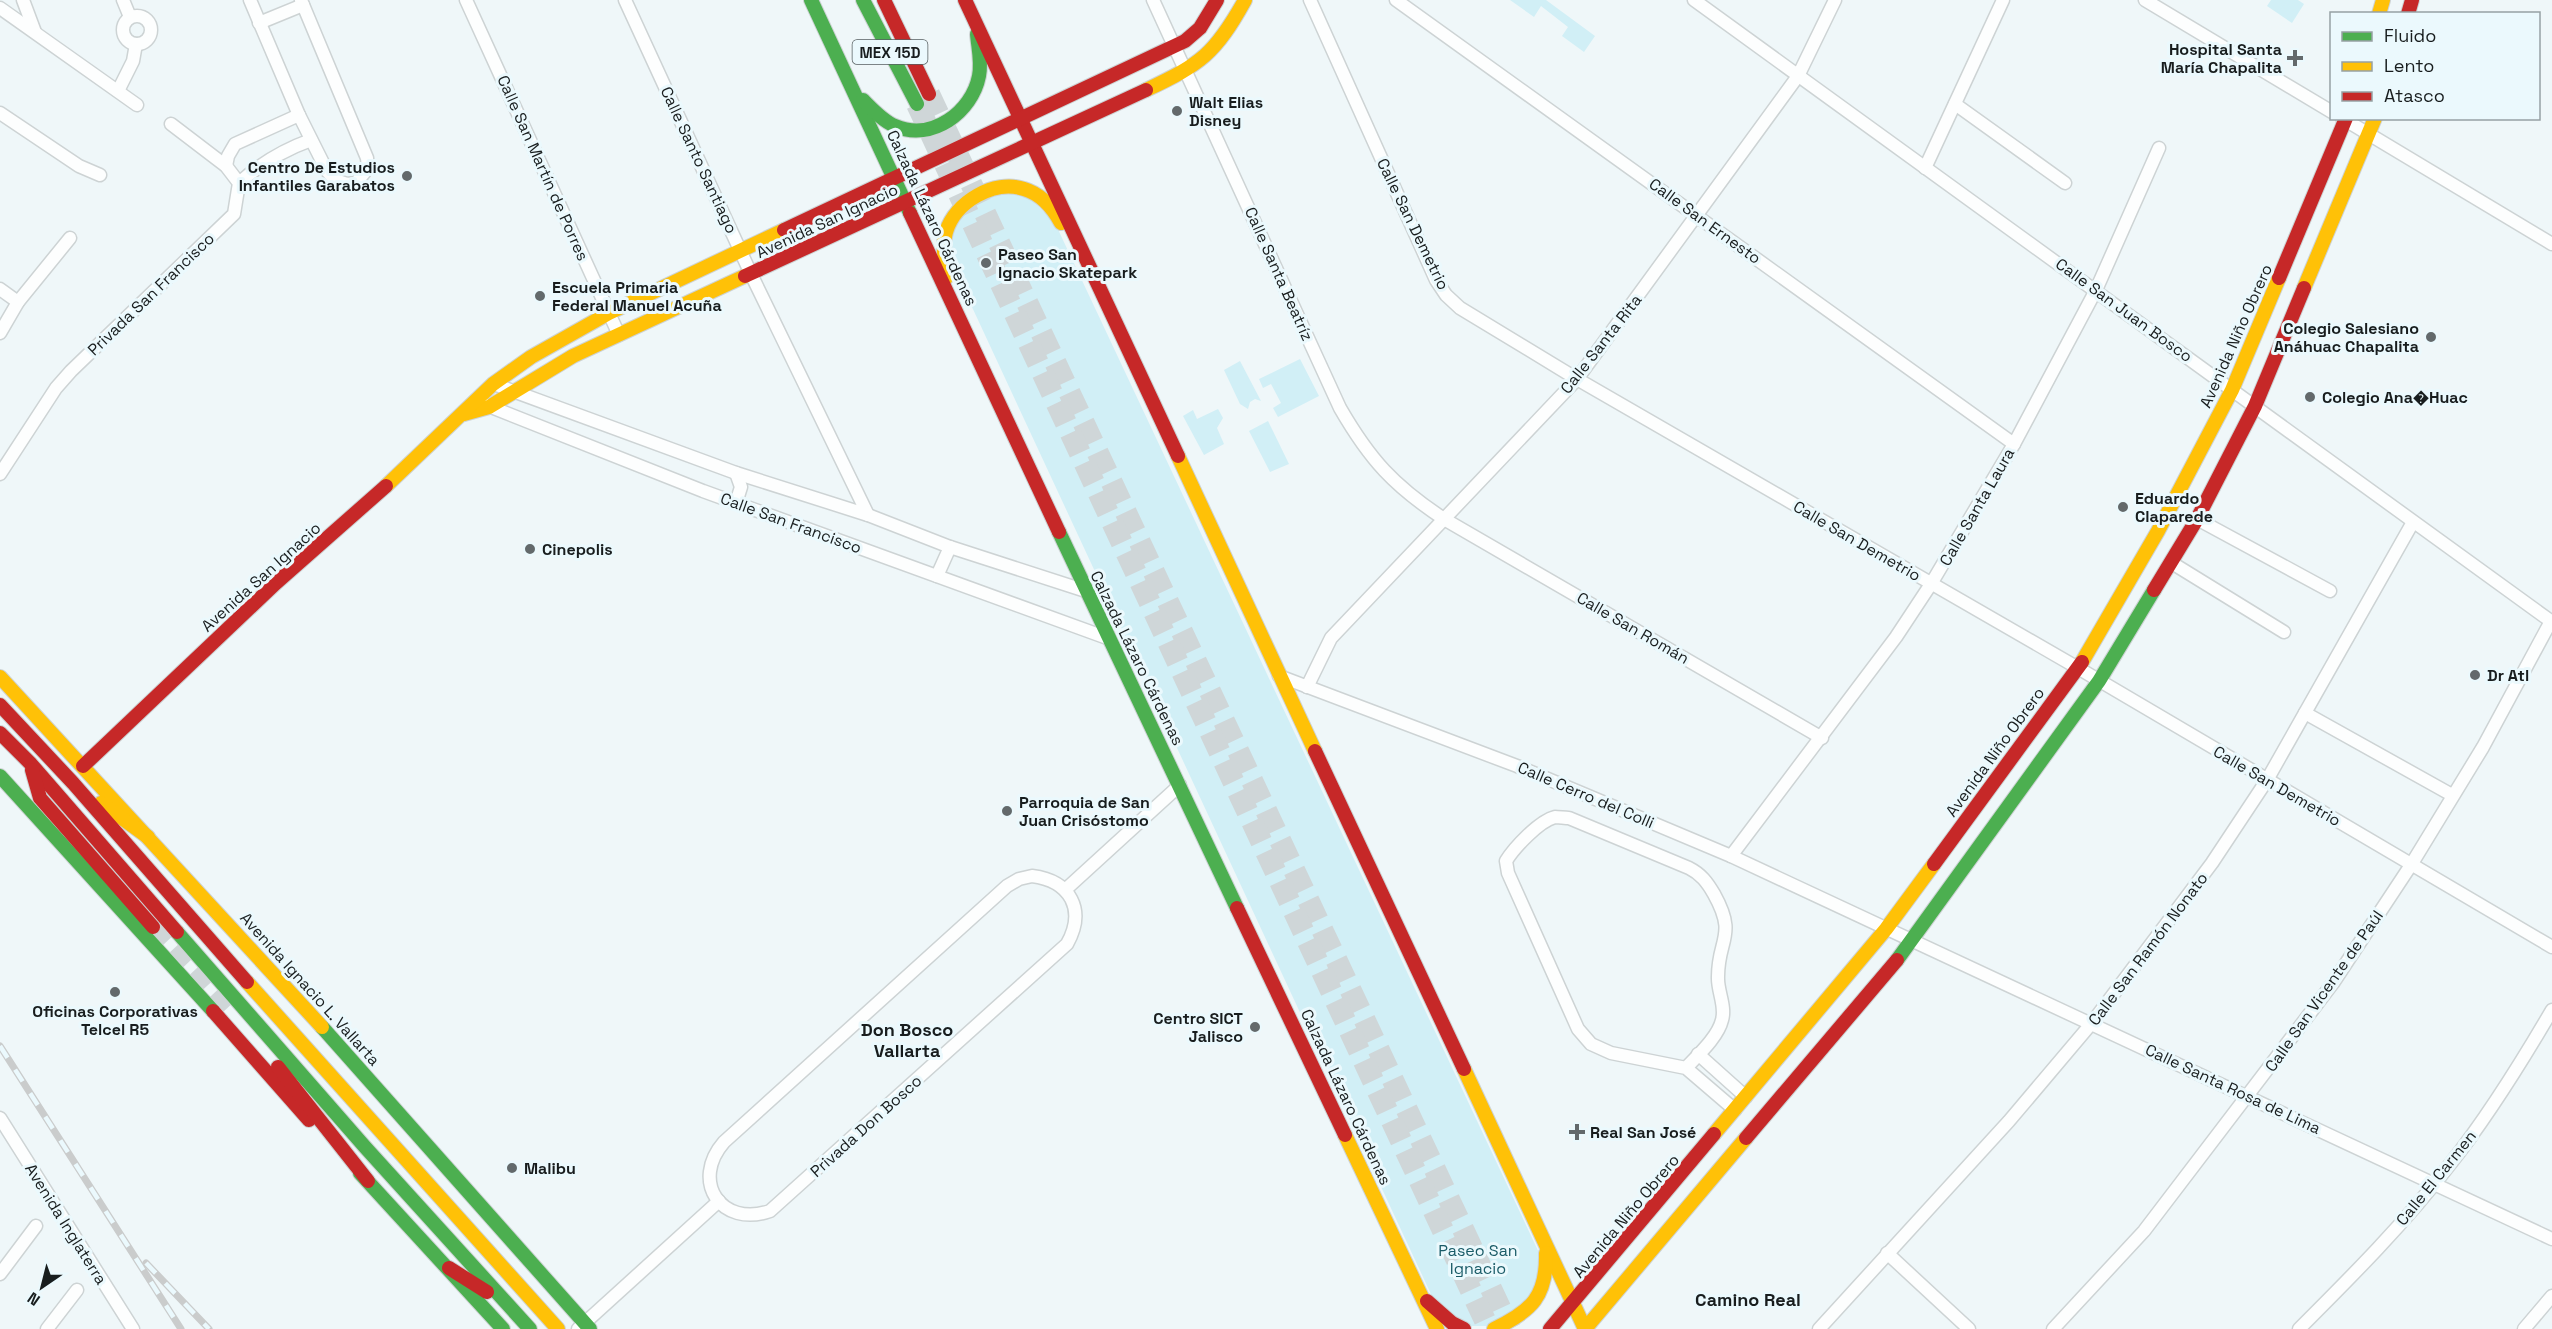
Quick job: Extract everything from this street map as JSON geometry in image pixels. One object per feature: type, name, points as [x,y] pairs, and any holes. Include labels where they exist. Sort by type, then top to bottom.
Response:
[{"type":"main road","name":"Calzada Lázaro Cárdenas","points":[[811,0],[1086,591],[1111,639],[1437,1329]]},
{"type":"main road","name":"MEX 15D","points":[[863,0],[916,104]]},
{"type":"main road","name":"MEX 15D","points":[[884,0],[929,94]]},
{"type":"main road","points":[[965,0],[1585,1329],[1912,942],[2099,681],[2197,519],[2255,406],[2374,120]]},
{"type":"main road","name":"Avenida San Ignacio","points":[[83,766],[276,584],[464,414],[475,398],[556,342],[609,313],[740,250],[1185,41],[1200,28],[1216,0]]},
{"type":"main road","name":"Avenida San Ignacio","points":[[464,414],[489,407],[573,356],[1187,71],[1212,52],[1224,38],[1245,0]]},
{"type":"main road","points":[[854,91],[877,114],[899,128],[917,130],[937,128],[956,117],[972,99],[979,74],[976,23]]},
{"type":"main road","name":"Avenida Niño Obrero","points":[[1550,1329],[1886,929],[2078,668],[2158,531],[2232,390],[2345,120]]},
{"type":"main road","points":[[948,292],[943,252],[946,230],[958,209],[998,188],[1017,187],[1038,196],[1055,211],[1098,295],[1106,302]]},
{"type":"main road","name":"Avenida Ignacio L. Vallarta","points":[[0,677],[326,1030],[584,1327]]},
{"type":"main road","points":[[0,705],[73,783],[187,915],[558,1329]]},
{"type":"main road","points":[[0,733],[31,764],[365,1147],[530,1329]]},
{"type":"main road","points":[[31,764],[40,798],[153,927]]},
{"type":"main road","points":[[0,776],[127,914],[337,1152],[368,1181],[503,1329]]},
{"type":"main road","points":[[73,783],[148,837]]},
{"type":"main road","points":[[234,1014],[321,1119],[368,1181]]},
{"type":"main road","points":[[1494,1329],[1510,1322],[1533,1304],[1546,1277],[1546,1245]]},
{"type":"main road","points":[[449,1268],[507,1304]]},
{"type":"main road","points":[[1422,1296],[1452,1323],[1464,1329]]},
{"type":"street","points":[[23,0],[36,33]]},
{"type":"street","points":[[123,0],[129,17]]},
{"type":"street","points":[[250,0],[259,23],[299,115],[327,171],[335,180],[347,184],[356,183],[368,168],[367,158],[302,2],[259,23]]},
{"type":"street","name":"Calle San Martín de Porres","points":[[466,0],[619,335]]},
{"type":"street","name":"Calle Santo Santiago","points":[[625,0],[751,274],[868,515]]},
{"type":"street","name":"Calle Santa Beatríz","points":[[1153,0],[1340,408],[1357,438],[1384,472],[1401,488],[1444,519]]},
{"type":"street","name":"Calle San Demetrio","points":[[1310,0],[1436,280],[1446,295],[1460,308],[1577,379],[2078,668],[2552,947]]},
{"type":"street","name":"Calle San Ernesto","points":[[1396,0],[2014,444]]},
{"type":"street","name":"Calle San Juan Bosco","points":[[1694,0],[2552,621]]},
{"type":"street","name":"Calle Santa Rita","points":[[1308,687],[1331,638],[1577,379],[1798,76],[1835,0]]},
{"type":"street","points":[[1925,168],[2003,0]]},
{"type":"street","points":[[2145,0],[2330,111]]},
{"type":"street","points":[[0,8],[136,105]]},
{"type":"street","points":[[129,17],[142,17],[151,27],[148,39],[136,44],[125,39],[123,27],[129,17]]},
{"type":"street","points":[[118,91],[133,61],[136,44]]},
{"type":"street","points":[[1955,104],[2065,183]]},
{"type":"street","points":[[1,113],[79,166],[100,175]]},
{"type":"street","points":[[226,166],[228,156],[235,144],[299,115]]},
{"type":"street","points":[[2347,120],[2552,244]]},
{"type":"street","points":[[171,124],[226,166],[239,183],[280,152],[311,140]]},
{"type":"street","name":"Calle Santa Laura","points":[[1731,856],[1822,738],[1896,637],[1931,584],[2014,444],[2096,290],[2159,148]]},
{"type":"street","name":"Privada San Francisco","points":[[0,474],[56,388],[71,371],[234,213],[239,183]]},
{"type":"street","points":[[0,333],[18,302],[70,238]]},
{"type":"street","points":[[0,289],[18,302]]},
{"type":"street","name":"Calle San Francisco","points":[[494,384],[513,393],[736,473],[868,515],[950,547],[1086,591]]},
{"type":"street","name":"Calle San Francisco","points":[[475,398],[489,407],[736,503],[1111,639]]},
{"type":"street","points":[[736,473],[741,487],[736,503]]},
{"type":"street","name":"Calle San Román","points":[[1444,519],[1822,738]]},
{"type":"street","points":[[2197,519],[2330,591]]},
{"type":"street","name":"Calle San Ramón Nonato","points":[[1818,1329],[2009,1121],[2091,1024],[2212,863],[2267,780],[2413,522]]},
{"type":"street","points":[[938,576],[950,547]]},
{"type":"street","points":[[2172,563],[2284,632]]},
{"type":"street","name":"Calle San Vicente de Paúl","points":[[2053,1329],[2144,1231],[2333,982],[2411,865],[2483,747],[2552,621]]},
{"type":"street","name":"Calle Cerro del Colli","points":[[1279,676],[1517,766],[1731,856],[1912,942]]},
{"type":"street","points":[[2305,713],[2452,795]]},
{"type":"street","points":[[584,1327],[719,1201],[712,1191],[709,1178],[710,1165],[720,1147],[1007,886],[1019,879],[1032,876],[1046,878],[1065,890],[1180,785]]},
{"type":"street","points":[[1686,1068],[1720,1027],[1723,1018],[1718,977],[1727,928],[1724,914],[1710,886],[1697,872],[1689,868],[1569,818],[1556,817],[1544,822],[1512,851],[1506,861],[1508,873],[1578,1029],[1592,1044],[1611,1053],[1686,1068],[1735,1110]]},
{"type":"street","name":"Privada Don Bosco","points":[[719,1201],[730,1211],[744,1216],[757,1216],[781,1203],[1067,944],[1076,919],[1074,905],[1065,890]]},
{"type":"street","name":"Calle Santa Rosa de Lima","points":[[1912,942],[2552,1239]]},
{"type":"street","name":"Calle El Carmen","points":[[2299,1329],[2363,1265],[2435,1184],[2511,1080],[2552,1010]]},
{"type":"street","points":[[1698,1054],[1746,1097]]},
{"type":"street","name":"Avenida Inglaterra","points":[[0,1118],[133,1329]]},
{"type":"street","points":[[0,1274],[36,1226]]},
{"type":"street","points":[[1887,1253],[1970,1329]]},
{"type":"street","points":[[47,1329],[77,1290]]},
{"type":"street","points":[[2524,1329],[2552,1296]]},
{"type":"green space","points":[[1510,0],[1546,0],[1595,36],[1584,52],[1562,36],[1568,27],[1541,6],[1534,17]]},
{"type":"green space","points":[[2271,0],[2298,0],[2304,4],[2292,23],[2267,6]]},
{"type":"green space","name":"Paseo San Ignacio","points":[[1009,192],[1027,195],[1055,223],[1541,1257],[1540,1280],[1529,1302],[1490,1326],[1469,1326],[1436,1305],[952,264],[948,245],[953,224],[960,216],[979,203]]},
{"type":"green space","points":[[1300,359],[1319,396],[1278,417],[1273,408],[1281,403],[1271,384],[1263,388],[1259,379]]},
{"type":"green space","points":[[1240,361],[1261,401],[1255,399],[1250,402],[1248,409],[1240,404],[1224,370]]},
{"type":"green space","points":[[1218,409],[1223,418],[1217,428],[1224,444],[1204,455],[1183,416],[1193,410],[1197,419]]},
{"type":"green space","points":[[1268,421],[1289,464],[1270,472],[1249,431]]},
{"type":"tunnel","points":[[929,94],[1510,1329]]},
{"type":"tunnel","points":[[917,104],[1489,1329]]},
{"type":"tunnel","points":[[153,927],[234,1014]]},
{"type":"railway","points":[[0,1046],[181,1329]]},
{"type":"railway","points":[[146,1263],[209,1329]]},
{"type":"traffic: fast","points":[[811,0],[910,213]]},
{"type":"traffic: fast","points":[[863,0],[917,104]]},
{"type":"traffic: fast","points":[[863,100],[878,115],[895,126],[909,130],[936,127],[959,112],[975,89],[980,65],[977,34]]},
{"type":"traffic: fast","points":[[1059,532],[1237,908]]},
{"type":"traffic: fast","points":[[1897,960],[2099,681],[2154,590]]},
{"type":"traffic: fast","points":[[0,776],[213,1011]]},
{"type":"traffic: fast","points":[[177,932],[365,1147],[530,1329]]},
{"type":"traffic: fast","points":[[322,1027],[590,1329]]},
{"type":"traffic: fast","points":[[360,1173],[503,1329]]},
{"type":"traffic: slow","points":[[1146,90],[1180,73],[1205,56],[1225,33],[1245,0]]},
{"type":"traffic: slow","points":[[2380,12],[2383,0]]},
{"type":"traffic: slow","points":[[2304,288],[2374,120]]},
{"type":"traffic: slow","points":[[946,278],[944,249],[946,232],[958,211],[977,195],[1000,187],[1024,189],[1036,194],[1046,202],[1061,223]]},
{"type":"traffic: slow","points":[[386,486],[493,384],[531,357],[609,313],[784,230]]},
{"type":"traffic: slow","points":[[464,414],[489,407],[573,356],[745,276]]},
{"type":"traffic: slow","points":[[2082,662],[2158,531],[2232,390],[2279,278]]},
{"type":"traffic: slow","points":[[1178,456],[1315,751]]},
{"type":"traffic: slow","points":[[0,677],[322,1027]]},
{"type":"traffic: slow","points":[[101,803],[148,837]]},
{"type":"traffic: slow","points":[[1714,1134],[1886,929],[1934,864]]},
{"type":"traffic: slow","points":[[247,982],[558,1329]]},
{"type":"traffic: slow","points":[[1464,1069],[1585,1329]]},
{"type":"traffic: slow","points":[[1345,1135],[1437,1329]]},
{"type":"traffic: slow","points":[[1585,1329],[1746,1138]]},
{"type":"traffic: slow","points":[[1494,1329],[1518,1316],[1535,1300],[1544,1280],[1546,1253]]},
{"type":"traffic: jam","points":[[884,0],[929,94]]},
{"type":"traffic: jam","points":[[965,0],[1178,456]]},
{"type":"traffic: jam","points":[[784,230],[1185,41],[1200,28],[1217,0]]},
{"type":"traffic: jam","points":[[2409,12],[2412,0]]},
{"type":"traffic: jam","points":[[745,276],[1146,90]]},
{"type":"traffic: jam","points":[[2279,278],[2345,120]]},
{"type":"traffic: jam","points":[[910,213],[1059,532]]},
{"type":"traffic: jam","points":[[2154,590],[2197,519],[2255,406],[2304,288]]},
{"type":"traffic: jam","points":[[83,766],[276,583],[386,486]]},
{"type":"traffic: jam","points":[[1934,864],[2082,662]]},
{"type":"traffic: jam","points":[[0,705],[73,783],[247,982]]},
{"type":"traffic: jam","points":[[0,733],[31,764],[177,932]]},
{"type":"traffic: jam","points":[[1315,751],[1464,1069]]},
{"type":"traffic: jam","points":[[32,770],[40,798],[153,927]]},
{"type":"traffic: jam","points":[[1237,908],[1345,1135]]},
{"type":"traffic: jam","points":[[1746,1138],[1897,960]]},
{"type":"traffic: jam","points":[[213,1011],[309,1120]]},
{"type":"traffic: jam","points":[[278,1067],[368,1181]]},
{"type":"traffic: jam","points":[[1550,1329],[1714,1134]]},
{"type":"traffic: jam","points":[[449,1268],[487,1292]]},
{"type":"traffic: jam","points":[[1427,1301],[1452,1323],[1464,1329]]},
{"type":"place","name":"Hospital Santa María Chapalita","points":[[2295,58]]},
{"type":"place","name":"Walt Elias Disney","points":[[1177,111]]},
{"type":"place","name":"Centro De Estudios Infantiles Garabatos","points":[[407,176]]},
{"type":"place","name":"Paseo San Ignacio Skatepark","points":[[986,263]]},
{"type":"place","name":"Escuela Primaria Federal Manuel Acuña","points":[[540,296]]},
{"type":"place","name":"Colegio Salesiano Anáhuac Chapalita","points":[[2431,337]]},
{"type":"place","name":"Colegio Ana�Huac","points":[[2310,397]]},
{"type":"place","name":"Eduardo Claparede","points":[[2123,507]]},
{"type":"place","name":"Cinepolis","points":[[530,549]]},
{"type":"place","name":"Dr Atl","points":[[2475,675]]},
{"type":"place","name":"Parroquia de San Juan Crisóstomo","points":[[1007,811]]},
{"type":"place","name":"Oficinas Corporativas Telcel R5","points":[[115,992]]},
{"type":"place","name":"Centro SICT Jalisco","points":[[1255,1027]]},
{"type":"place","name":"Real San José","points":[[1577,1132]]},
{"type":"place","name":"Malibu","points":[[512,1168]]},
{"type":"district","name":"Don Bosco Vallarta","points":[[907,1039]]},
{"type":"district","name":"Camino Real","points":[[1748,1299]]}]
